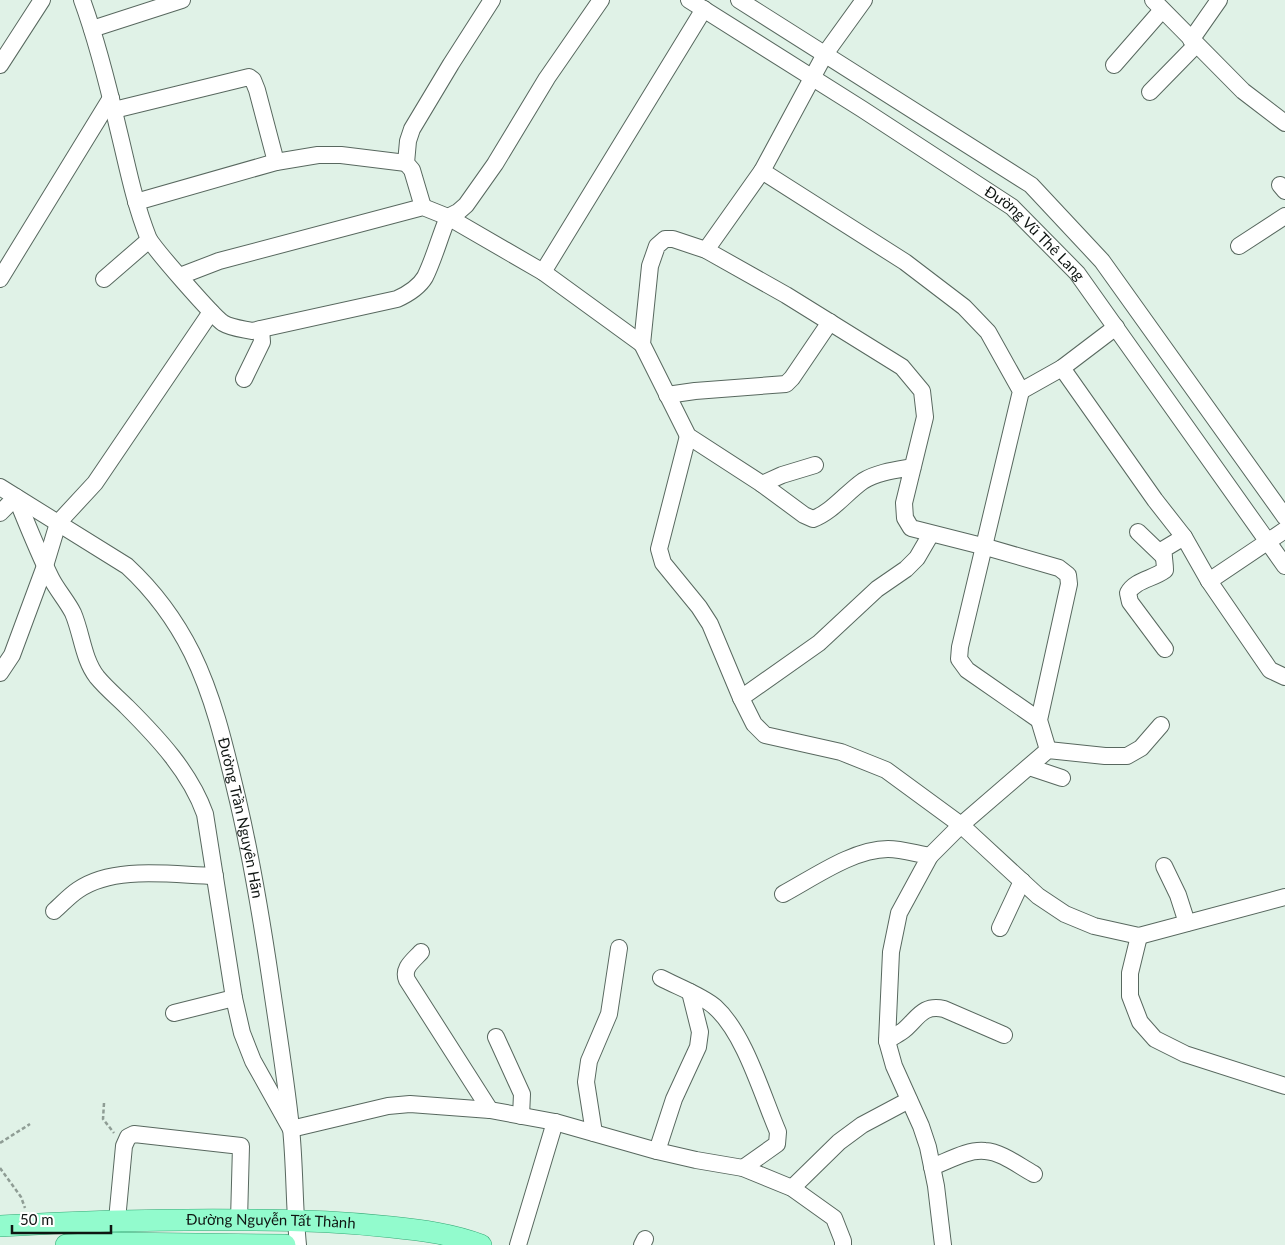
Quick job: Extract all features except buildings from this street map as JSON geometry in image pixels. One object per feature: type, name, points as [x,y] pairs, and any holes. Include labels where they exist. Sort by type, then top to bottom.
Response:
[{"type":"main road","name":"Đường Nguyễn Tất Thành","points":[[0,1226],[117,1220],[296,1220],[358,1223],[418,1230],[481,1245]]},
{"type":"main road","name":"Đường Nguyễn Tất Thành","points":[[66,1245],[115,1242],[285,1245]]},
{"type":"street","points":[[0,65],[42,0]]},
{"type":"street","points":[[82,0],[113,104],[136,202],[149,240],[211,312],[223,323],[252,331],[397,299],[408,294],[425,278],[448,217],[466,205],[495,164],[547,78],[601,0]]},
{"type":"street","points":[[92,29],[182,0]]},
{"type":"street","points":[[423,207],[412,170],[406,162],[408,141],[412,129],[492,0]]},
{"type":"street","name":"Đường Vũ Thê Lang","points":[[689,0],[1012,207],[1077,273],[1285,566]]},
{"type":"street","name":"Đường Vũ Thê Lang","points":[[739,0],[1031,185],[1102,261],[1285,517]]},
{"type":"street","points":[[706,250],[762,171],[825,54],[864,0]]},
{"type":"street","points":[[1150,92],[1193,42],[1220,0]]},
{"type":"street","points":[[1114,65],[1158,5],[1243,91],[1285,124]]},
{"type":"street","points":[[543,272],[704,9]]},
{"type":"street","points":[[0,279],[113,104],[249,76],[257,90],[276,162]]},
{"type":"street","points":[[136,202],[276,162],[318,155],[341,155],[406,162]]},
{"type":"street","points":[[762,171],[905,262],[964,307],[988,332],[1021,391],[986,547],[960,647],[959,659],[967,670],[1039,720]]},
{"type":"street","points":[[180,276],[219,261],[423,207],[448,217],[543,272],[642,344],[688,436],[762,484],[804,515],[813,519],[822,516],[865,480],[882,473],[913,467]]},
{"type":"street","points":[[1239,246],[1285,216]]},
{"type":"street","points":[[642,344],[650,266],[658,246],[665,240],[673,239],[706,250],[786,295],[902,367],[922,391],[925,417],[904,503],[905,518],[911,528],[1059,568],[1068,575],[1069,584],[1039,720],[1048,750]]},
{"type":"street","points":[[104,279],[149,240]]},
{"type":"street","points":[[0,673],[12,655],[45,566],[58,523],[95,483],[211,312]]},
{"type":"street","points":[[667,395],[786,384],[830,322]]},
{"type":"street","points":[[1021,391],[1062,368],[1116,328]]},
{"type":"street","points":[[244,378],[262,342],[262,329]]},
{"type":"street","points":[[1062,368],[1155,500],[1184,537],[1209,581],[1270,670],[1285,677]]},
{"type":"street","points":[[688,436],[659,549],[663,563],[699,607],[710,624],[741,698],[754,724],[765,735],[841,752],[886,770],[961,825],[1038,896],[1065,914],[1094,926],[1139,936],[1285,897]]},
{"type":"street","points":[[762,484],[782,475],[816,465]]},
{"type":"street","name":"Đường Trần Nguyên Hãn","points":[[0,487],[127,566],[164,606],[192,654],[208,691],[230,768],[257,890],[291,1129],[298,1245]]},
{"type":"street","points":[[0,513],[16,497],[45,566],[57,589],[72,611],[88,660],[96,676],[159,740],[193,787],[205,814],[234,998],[242,1033],[253,1060],[291,1129],[388,1106],[410,1104],[490,1110],[555,1122],[696,1160],[743,1168],[792,1188],[834,1218],[843,1245]]},
{"type":"street","points":[[1209,581],[1285,530]]},
{"type":"street","points":[[1138,532],[1163,556]]},
{"type":"street","points":[[741,698],[820,643],[877,589],[906,569],[917,558],[931,534]]},
{"type":"street","points":[[1165,649],[1130,602],[1128,593],[1132,586],[1159,575],[1165,570],[1164,549],[1184,537]]},
{"type":"street","points":[[943,1245],[932,1166],[921,1126],[894,1066],[887,1041],[890,952],[899,913],[930,856],[961,825],[1048,750],[1105,756],[1127,756],[1141,748],[1161,725]]},
{"type":"street","points":[[1029,768],[1062,778]]},
{"type":"street","points":[[783,894],[847,860],[868,852],[888,850],[930,856]]},
{"type":"street","points":[[1164,866],[1178,895],[1187,923]]},
{"type":"street","points":[[54,911],[77,891],[96,880],[121,874],[215,876]]},
{"type":"street","points":[[1000,928],[1022,881]]},
{"type":"street","points":[[1139,936],[1130,973],[1130,996],[1140,1022],[1155,1039],[1184,1054],[1285,1086]]},
{"type":"street","points":[[594,1133],[586,1082],[589,1061],[609,1014],[619,948]]},
{"type":"street","points":[[421,952],[406,968],[407,980],[490,1110]]},
{"type":"street","points":[[661,978],[713,1005],[730,1022],[742,1045],[778,1132],[777,1144],[743,1168]]},
{"type":"street","points":[[657,1150],[674,1099],[698,1047],[700,1032],[690,992]]},
{"type":"street","points":[[174,1013],[234,998]]},
{"type":"street","points":[[887,1041],[903,1031],[925,1010],[934,1006],[1004,1036]]},
{"type":"street","points":[[496,1037],[522,1094],[521,1116]]},
{"type":"street","points":[[792,1188],[839,1142],[862,1125],[909,1100]]},
{"type":"street","points":[[518,1245],[555,1122]]},
{"type":"street","points":[[117,1220],[124,1146],[128,1137],[134,1134],[241,1146],[239,1220]]},
{"type":"street","points":[[932,1166],[974,1151],[985,1151],[997,1153],[1034,1174]]},
{"type":"path","points":[[104,1103],[103,1119],[124,1146]]},
{"type":"path","points":[[0,1143],[30,1124]]},
{"type":"path","points":[[0,1168],[21,1197],[28,1225]]}]
